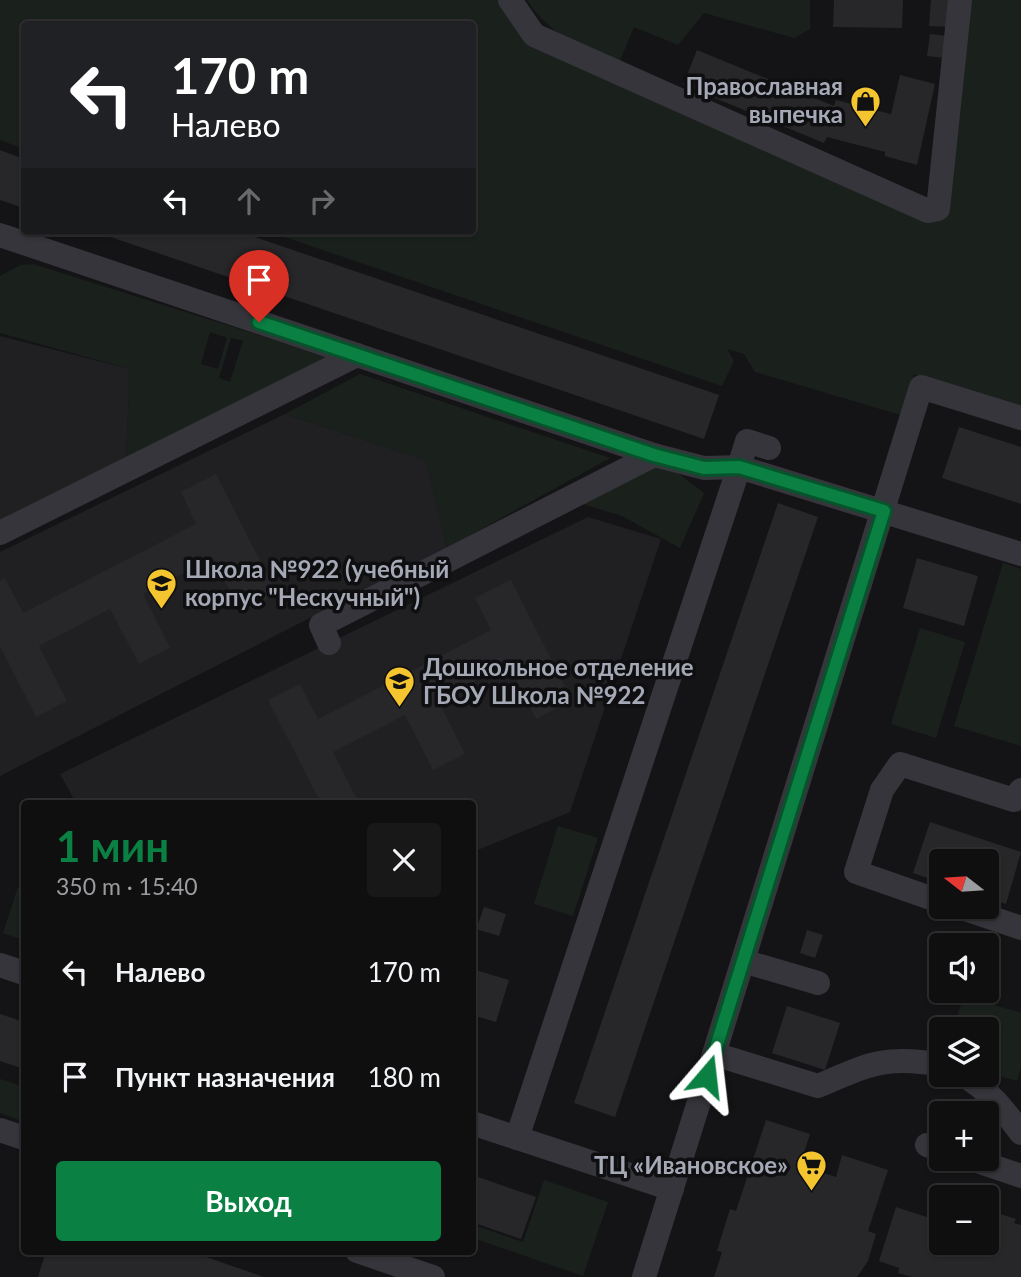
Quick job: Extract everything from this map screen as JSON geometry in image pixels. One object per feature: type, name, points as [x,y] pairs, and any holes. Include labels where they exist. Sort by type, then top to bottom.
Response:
[{"type":"lane","points":[[522,9],[534,35],[828,162],[928,211],[938,209],[960,0]]},
{"type":"lane","points":[[0,235],[654,455],[704,468],[739,467],[1021,554]]},
{"type":"lane","points":[[0,533],[37,524],[357,355]]},
{"type":"lane","points":[[644,1277],[921,387],[1021,418]]},
{"type":"lane","points":[[517,1138],[747,441],[769,448]]},
{"type":"lane","points":[[329,643],[321,625],[654,455]]},
{"type":"lane","points":[[929,897],[856,872],[882,790],[900,764],[1014,800],[1021,790]]},
{"type":"lane","points":[[994,919],[1021,928]]},
{"type":"lane","points":[[743,961],[818,983]]},
{"type":"lane","points":[[0,965],[21,972]]},
{"type":"lane","points":[[714,1054],[818,1086],[867,1065],[904,1058],[929,1063]]},
{"type":"lane","points":[[980,1087],[1000,1105],[1021,1133]]},
{"type":"lane","points":[[476,1124],[671,1189]]},
{"type":"lane","points":[[0,1130],[21,1137]]},
{"type":"lane","points":[[999,1169],[1021,1176]]},
{"type":"lane","points":[[369,1255],[433,1277]]},
{"type":"shaded area","points":[[0,0],[507,0],[532,35],[928,211],[965,0],[1021,0],[1021,418],[914,374],[904,416],[755,372],[744,354],[727,349],[734,361],[722,386],[279,235],[476,235],[476,21],[21,21],[21,148],[0,140]]},
{"type":"shaded area","points":[[527,0],[810,0],[810,29],[794,38],[704,13],[678,45],[634,27],[619,63],[556,32]]},
{"type":"shaded area","points":[[33,264],[331,358],[126,459],[130,369],[0,333],[0,276],[20,265]],"holes":[[[210,332],[227,338],[218,369],[201,364]],[[231,338],[243,341],[230,382],[219,378]]]},
{"type":"shaded area","points":[[0,336],[130,369],[126,459],[0,520]]},
{"type":"shaded area","points":[[360,374],[610,458],[447,548],[426,460],[285,414]]},
{"type":"shaded area","name":"Школа №922 (учебный корпус \"Нескучный\")","points":[[285,414],[426,460],[447,548],[0,776],[0,552]]},
{"type":"shaded area","points":[[654,455],[704,493],[680,548],[622,516],[567,499]]},
{"type":"shaded area","name":"Дошкольное отделение ГБОУ Школа №922","points":[[588,517],[661,539],[570,812],[476,851],[476,800],[74,800],[60,774]]},
{"type":"shaded area","points":[[1003,563],[1021,569],[1021,746],[954,726]]},
{"type":"shaded area","points":[[920,628],[965,642],[936,738],[891,724]]},
{"type":"shaded area","points":[[558,826],[598,838],[573,916],[534,904]]},
{"type":"shaded area","points":[[18,887],[21,888],[21,939],[3,933]]},
{"type":"shaded area","points":[[962,1003],[987,1003],[1021,1013],[1021,1067],[1017,1081],[999,1076],[999,1017],[957,1017]]},
{"type":"shaded area","points":[[0,1079],[21,1086],[21,1121],[0,1113]]},
{"type":"shaded area","points":[[544,1180],[608,1202],[583,1276],[476,1239],[476,1226],[523,1242]]},
{"type":"building","points":[[834,0],[903,0],[902,28],[833,27]]},
{"type":"building","points":[[931,0],[952,0],[949,27],[929,26]]},
{"type":"building","points":[[930,34],[948,36],[945,58],[927,56]]},
{"type":"building","points":[[697,50],[834,106],[836,100],[891,114],[900,75],[935,84],[917,165],[885,156],[885,152],[827,137],[824,143],[683,85]]},
{"type":"building","points":[[0,150],[21,158],[21,207],[0,200]]},
{"type":"building","points":[[105,235],[249,235],[719,395],[704,439]]},
{"type":"building","points":[[959,427],[1021,447],[1021,504],[942,478]]},
{"type":"building","points":[[216,474],[277,594],[241,613],[213,558],[143,594],[170,648],[139,664],[110,609],[39,646],[67,701],[36,717],[0,646],[0,581],[5,578],[23,613],[196,524],[181,492]]},
{"type":"building","points":[[778,503],[818,517],[615,1117],[574,1103]]},
{"type":"building","points":[[917,558],[978,576],[964,626],[903,608]]},
{"type":"building","points":[[511,580],[572,700],[536,719],[508,664],[438,700],[465,754],[433,770],[405,715],[333,752],[357,800],[319,800],[268,700],[300,684],[318,719],[491,630],[475,598]]},
{"type":"building","points":[[930,822],[1021,852],[1006,904],[999,902],[999,849],[929,849],[929,879],[913,873]]},
{"type":"building","points":[[484,907],[506,914],[499,936],[476,929]]},
{"type":"building","points":[[807,930],[823,935],[815,958],[800,953]]},
{"type":"building","points":[[476,970],[509,980],[496,1022],[476,1016]]},
{"type":"building","points":[[787,1006],[840,1023],[825,1070],[772,1053]]},
{"type":"building","points":[[0,1014],[21,1021],[21,1068],[0,1061]]},
{"type":"building","name":"ТЦ «Ивановское»","points":[[766,1120],[810,1134],[800,1165],[836,1177],[842,1155],[888,1170],[868,1231],[876,1234],[868,1261],[857,1277],[714,1277],[722,1252],[717,1251],[730,1209],[736,1211]]},
{"type":"building","points":[[476,1176],[536,1197],[521,1239],[476,1223]]},
{"type":"building","points":[[896,1207],[929,1218],[929,1255],[999,1255],[999,1214],[1016,1219],[1014,1223],[1021,1225],[1021,1277],[912,1277],[898,1273],[899,1268],[879,1261]]},
{"type":"building","points":[[45,1255],[201,1255],[264,1277],[38,1277]]},
{"type":"place","name":"Православная выпечка","points":[[866,128]]},
{"type":"place","name":"Школа №922 (учебный корпус \"Нескучный\")","points":[[162,611]]},
{"type":"place","name":"Дошкольное отделение ГБОУ Школа №922","points":[[400,709]]},
{"type":"place","name":"ТЦ «Ивановское»","points":[[811,1193]]},
{"type":"route","points":[[259,322],[654,455],[704,468],[739,467],[884,511],[707,1076]]}]
